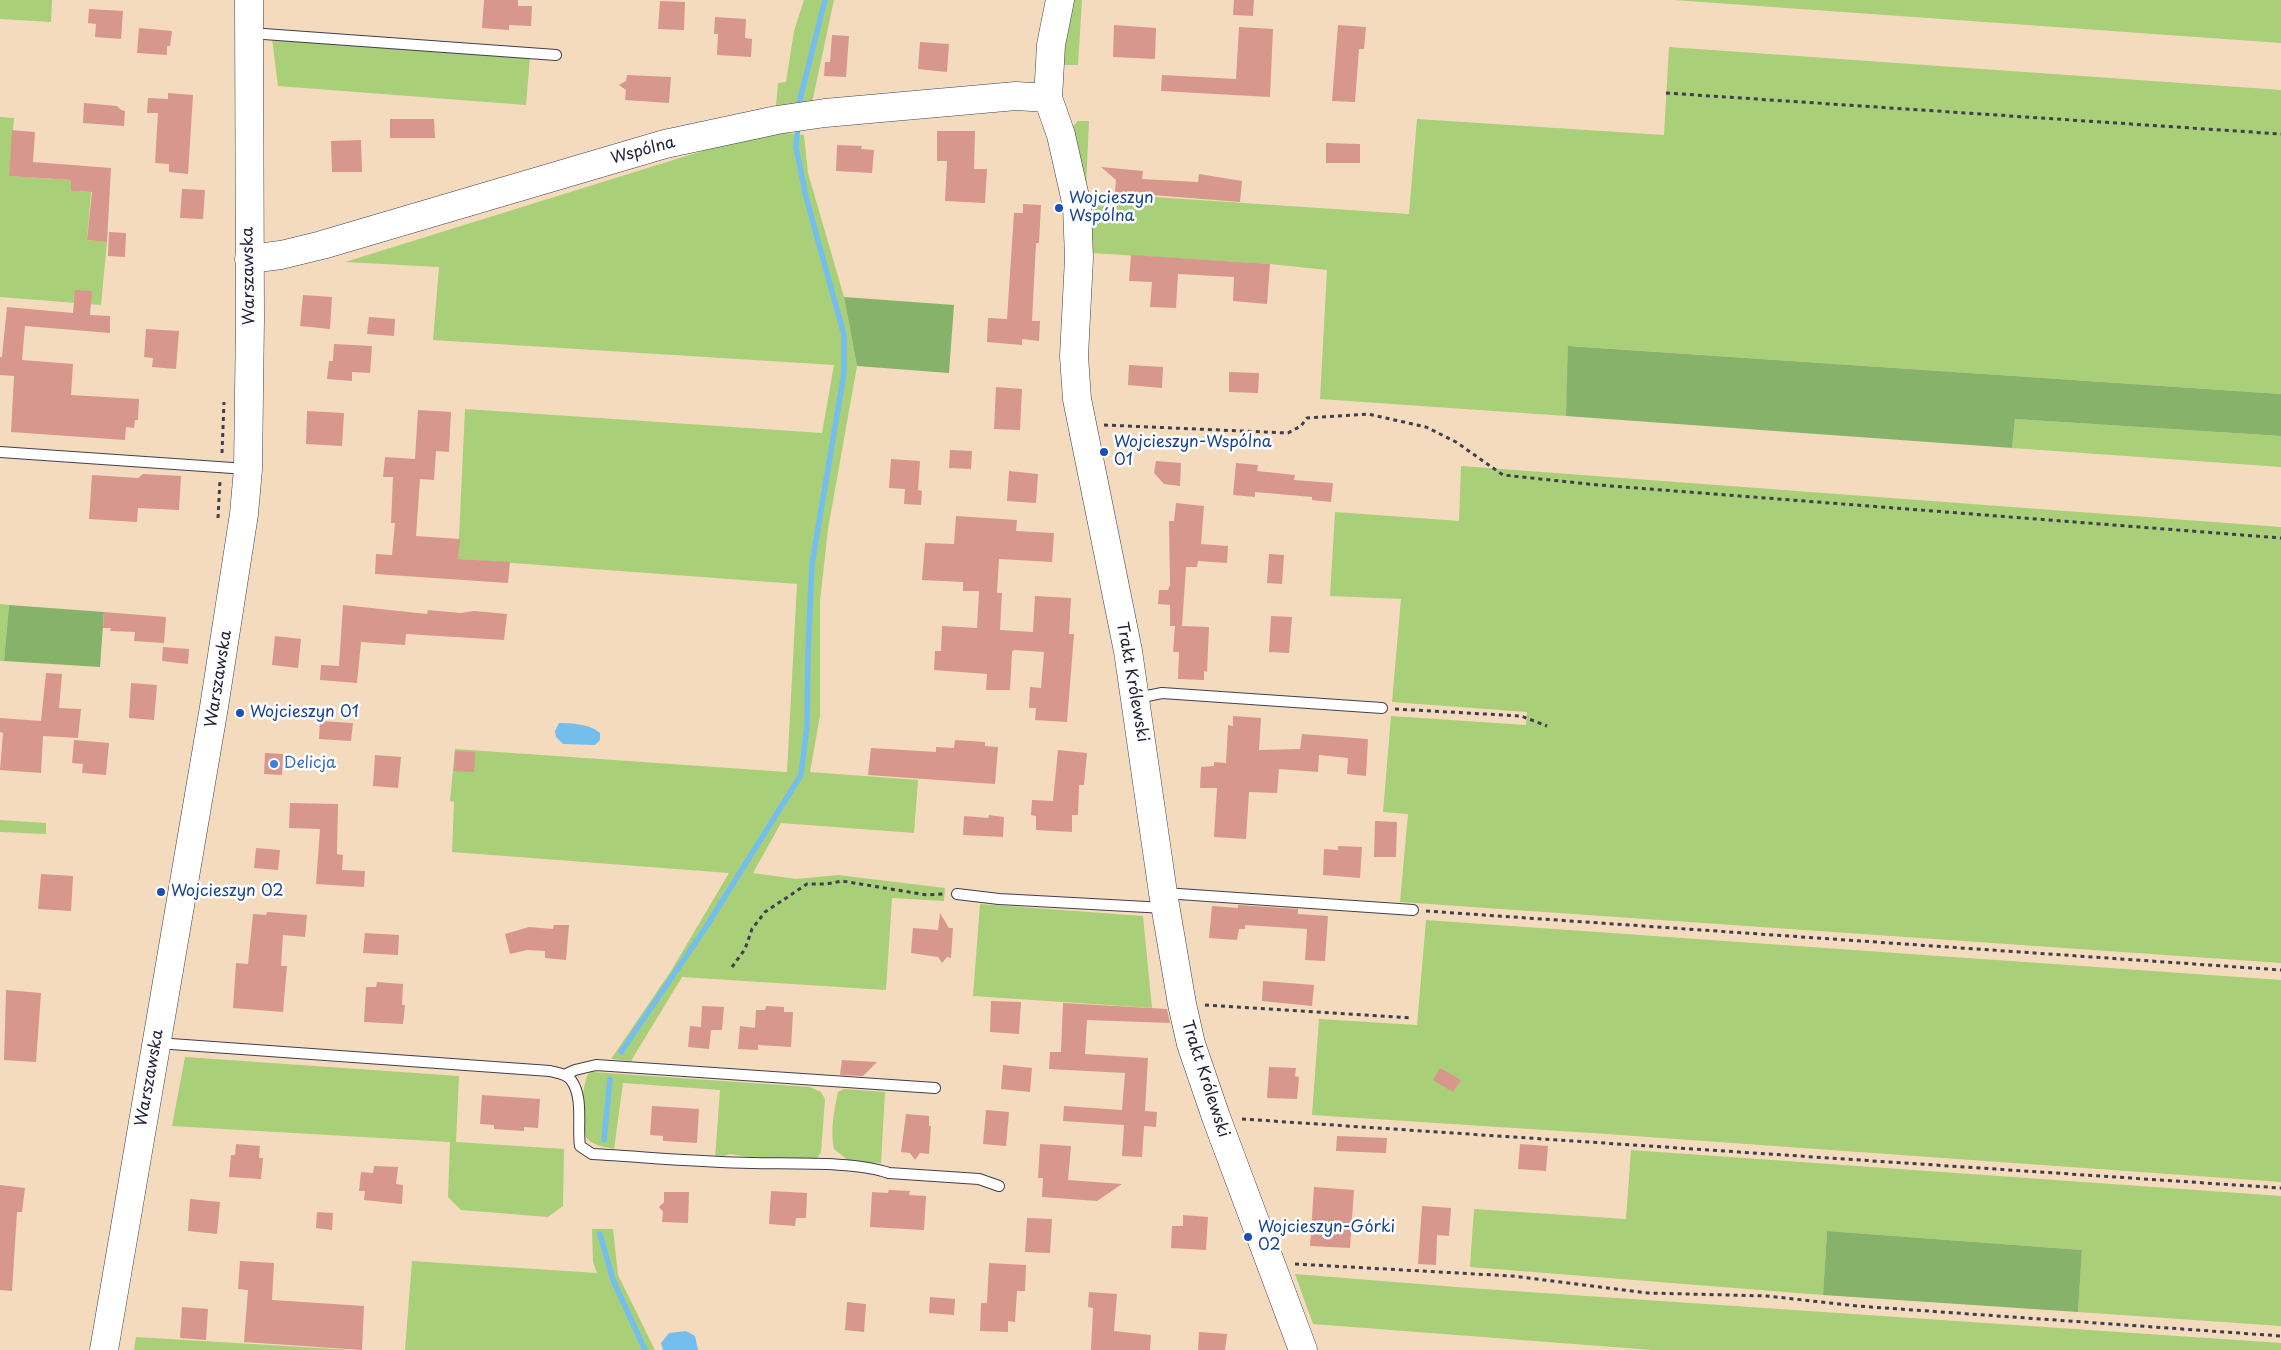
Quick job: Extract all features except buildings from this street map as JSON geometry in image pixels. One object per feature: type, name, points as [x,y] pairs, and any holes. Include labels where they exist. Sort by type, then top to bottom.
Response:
[{"type":"street","name":"Warszawska","points":[[104,1350],[216,697],[235,580],[248,469],[250,0]]},
{"type":"street","name":"Trakt Królewski","points":[[1060,0],[1051,45],[1048,98],[1061,135],[1077,206],[1078,258],[1074,374],[1081,424],[1136,698],[1182,1004],[1191,1044],[1216,1117],[1302,1350]]},
{"type":"street","name":"Wspólna","points":[[249,259],[322,245],[665,144],[777,120],[825,113],[1016,96],[1048,98]]},
{"type":"lane","points":[[249,33],[556,55]]},
{"type":"lane","points":[[0,452],[248,469]]},
{"type":"lane","points":[[1136,698],[1162,693],[1382,708]]},
{"type":"lane","points":[[957,894],[999,898],[1165,901],[1413,910]]},
{"type":"lane","points":[[156,1043],[550,1071],[564,1075],[571,1080],[578,1098],[580,1146],[592,1154],[869,1168],[889,1173],[979,1180],[998,1186]]},
{"type":"lane","points":[[564,1075],[574,1070],[596,1065],[935,1088]]},
{"type":"path","points":[[1666,93],[2281,134]]},
{"type":"path","points":[[218,525],[224,398]]},
{"type":"path","points":[[1081,424],[1288,433],[1301,426],[1307,418],[1368,414],[1426,427],[1456,442],[1503,475],[1608,486],[2281,538]]},
{"type":"path","points":[[1382,708],[1521,716],[1548,726]]},
{"type":"path","points":[[732,967],[745,949],[752,929],[765,912],[807,884],[826,884],[842,881],[927,895],[957,894]]},
{"type":"path","points":[[1413,910],[2281,970]]},
{"type":"path","points":[[1182,1004],[1411,1018]]},
{"type":"path","points":[[1216,1117],[2281,1188]]},
{"type":"path","points":[[1272,1265],[1298,1264],[1512,1276],[1648,1293],[1767,1296],[1867,1307],[2281,1336]]},
{"type":"green space","points":[[0,0],[52,0],[51,22],[0,19]]},
{"type":"green space","points":[[804,0],[834,0],[812,103],[776,106],[778,83],[786,82],[794,31]]},
{"type":"green space","points":[[1067,0],[1082,0],[1078,65],[1058,65]]},
{"type":"green space","points":[[1674,0],[2281,0],[2281,43]]},
{"type":"green space","points":[[272,38],[530,57],[526,105],[278,86]]},
{"type":"green space","points":[[1669,47],[2281,90],[2281,394],[1569,346],[1566,416],[1320,399],[1327,270],[1270,264],[1091,253],[1094,193],[1409,214],[1417,119],[1664,135]]},
{"type":"green space","points":[[0,117],[14,118],[9,176],[71,180],[71,191],[91,192],[87,240],[107,242],[101,305],[0,297]]},
{"type":"green space","points":[[1078,121],[1089,121],[1086,187],[1072,127]]},
{"type":"green space","points":[[779,132],[804,135],[808,173],[844,297],[857,366],[828,529],[820,601],[820,716],[810,772],[918,780],[914,833],[781,823],[753,873],[796,879],[838,875],[945,888],[944,901],[892,898],[886,990],[682,977],[631,1061],[611,1059],[671,971],[729,873],[452,852],[454,802],[450,801],[455,749],[787,772],[797,584],[458,559],[465,409],[822,433],[834,365],[433,340],[439,267],[345,262],[712,148]]},
{"type":"green space","points":[[844,297],[954,305],[949,373],[857,366]]},
{"type":"green space","points":[[1568,346],[2281,394],[2281,436],[2015,419],[2012,448],[1566,416]]},
{"type":"green space","points":[[2015,419],[2281,436],[2281,467],[2012,448]]},
{"type":"green space","points":[[1461,466],[2281,527],[2281,963],[1400,902],[1408,814],[1383,812],[1391,716],[1526,725],[1527,712],[1392,702],[1401,599],[1330,596],[1335,512],[1459,521]]},
{"type":"green space","points":[[0,604],[9,605],[4,661],[0,661]]},
{"type":"green space","points":[[9,605],[104,612],[100,667],[4,661]]},
{"type":"green space","points":[[0,820],[46,823],[46,834],[0,832]]},
{"type":"green space","points":[[980,904],[1143,916],[1152,1008],[973,996]]},
{"type":"green space","points":[[1426,920],[2281,980],[2281,1182],[1312,1115],[1319,1019],[1417,1025]]},
{"type":"green space","points":[[185,1057],[459,1076],[456,1142],[564,1149],[563,1206],[548,1217],[461,1210],[448,1197],[450,1142],[172,1126]]},
{"type":"green space","points":[[592,1072],[810,1087],[821,1092],[825,1099],[821,1152],[816,1160],[761,1159],[730,1154],[715,1159],[720,1090],[623,1083],[614,1149],[596,1144],[586,1137],[582,1120],[584,1089],[588,1074]]},
{"type":"green space","points":[[844,1089],[885,1092],[881,1163],[850,1162],[834,1149],[832,1128],[834,1113],[838,1092]]},
{"type":"green space","points":[[1631,1150],[2281,1196],[2281,1326],[2078,1312],[2082,1250],[1827,1231],[1823,1295],[1470,1267],[1474,1209],[1626,1219]]},
{"type":"green space","points":[[592,1229],[613,1229],[618,1275],[655,1350],[405,1350],[412,1261],[597,1273],[593,1262]]},
{"type":"green space","points":[[1827,1231],[2082,1250],[2078,1312],[1823,1295]]},
{"type":"green space","points":[[1295,1274],[1469,1288],[2281,1343],[2281,1350],[1652,1350],[1313,1324]]},
{"type":"green space","points":[[136,1337],[352,1350],[134,1350]]},
{"type":"water","points":[[559,723],[586,726],[596,730],[600,733],[600,740],[595,745],[563,744],[556,737],[555,731]]},
{"type":"water","points":[[686,1331],[695,1336],[698,1350],[663,1350],[661,1343],[669,1333]]},
{"type":"waterway","points":[[799,108],[825,0]]},
{"type":"waterway","points":[[621,1052],[706,927],[801,775],[807,726],[812,564],[844,373],[844,335],[806,197],[796,147],[798,125]]},
{"type":"waterway","points":[[604,1140],[610,1079]]},
{"type":"waterway","points":[[600,1234],[613,1280],[645,1350]]},
{"type":"place","name":"Wojcieszyn Wspólna","points":[[1059,208]]},
{"type":"place","name":"Wojcieszyn-Wspólna 01","points":[[1104,452]]},
{"type":"place","name":"Wojcieszyn 01","points":[[240,713]]},
{"type":"place","name":"Delicja","points":[[274,764]]},
{"type":"place","name":"Wojcieszyn 02","points":[[161,892]]},
{"type":"place","name":"Wojcieszyn-Górki 02","points":[[1248,1237]]}]
